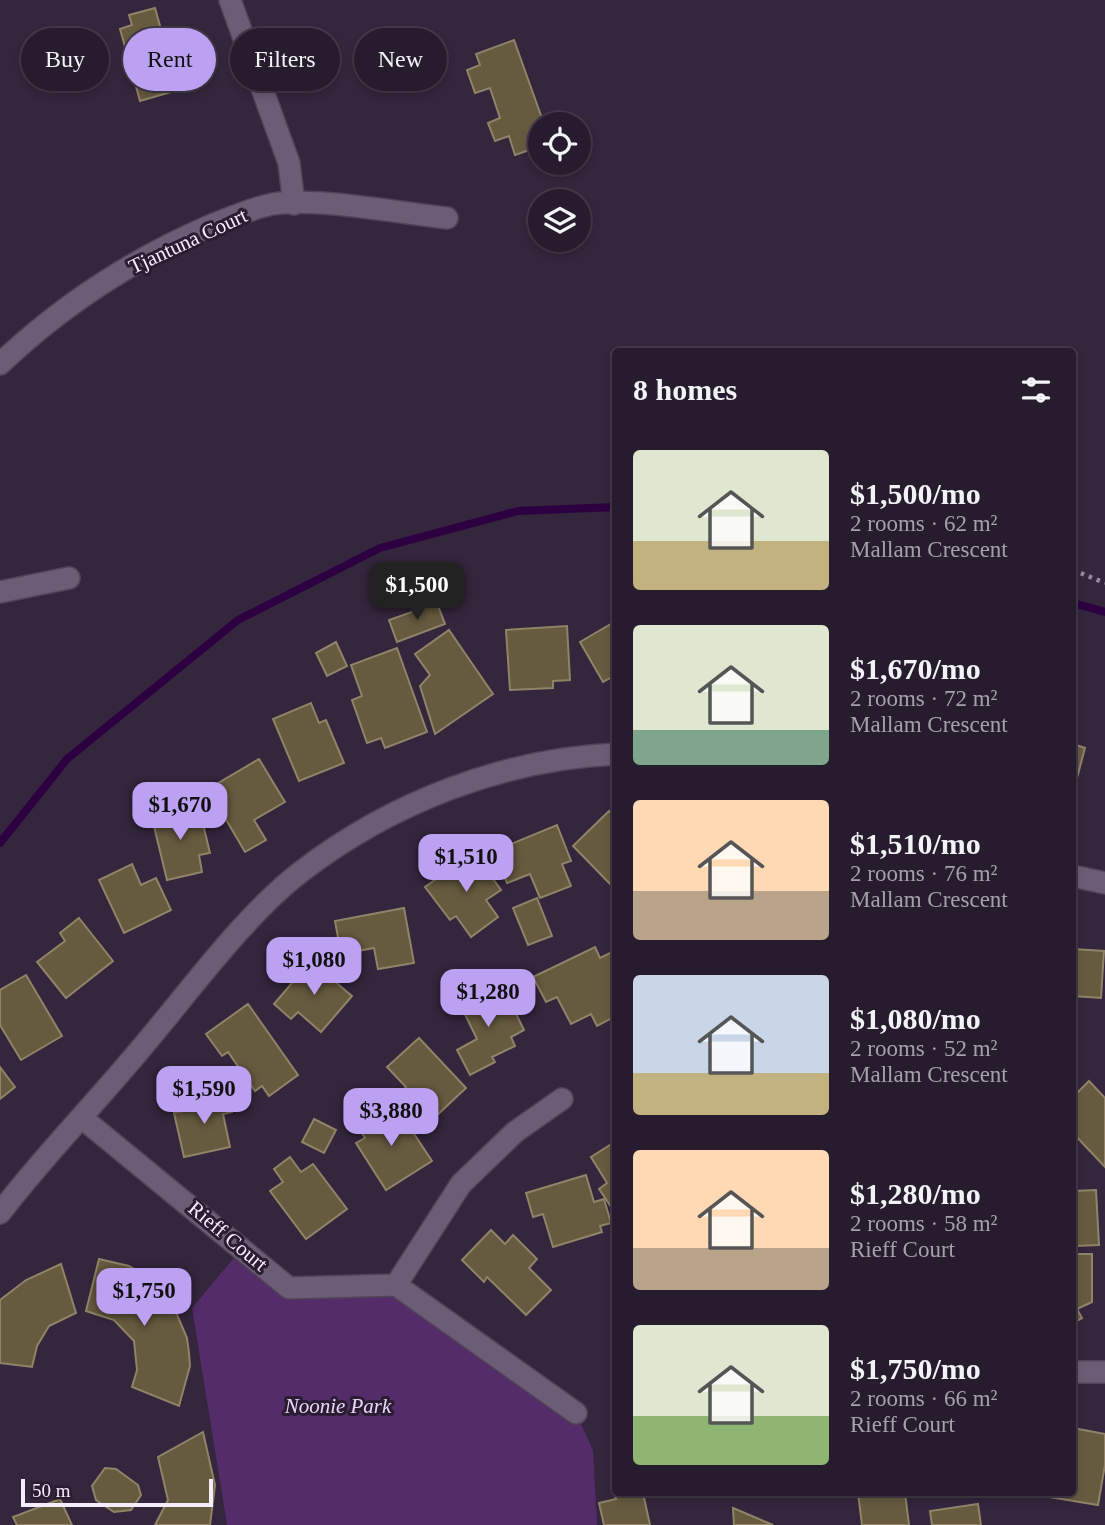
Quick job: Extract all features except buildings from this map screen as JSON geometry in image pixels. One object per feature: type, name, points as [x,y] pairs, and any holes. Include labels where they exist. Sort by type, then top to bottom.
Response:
[{"type":"street","points":[[230,0],[289,163],[294,204]]},
{"type":"street","name":"Tjantuna Court","points":[[0,364],[56,314],[155,253],[238,215],[274,204],[294,204],[447,218]]},
{"type":"street","points":[[0,592],[69,578]]},
{"type":"street","points":[[0,1213],[245,926],[302,871],[360,834],[462,784],[512,767],[572,756],[612,754]]},
{"type":"street","points":[[1076,877],[1105,883]]},
{"type":"street","points":[[562,1099],[515,1132],[461,1184],[396,1285],[576,1413]]},
{"type":"street","name":"Rieff Court","points":[[82,1118],[289,1288],[396,1285]]},
{"type":"street","points":[[1076,1372],[1105,1372]]},
{"type":"path","points":[[1076,571],[1105,583]]},
{"type":"green space","name":"Noonie Park","points":[[243,1247],[289,1288],[396,1285],[576,1413],[593,1450],[597,1525],[227,1525],[192,1308]]},
{"type":"waterway","points":[[0,843],[67,759],[238,620],[380,548],[518,511],[612,507]]},
{"type":"waterway","points":[[1076,604],[1105,612]]}]
